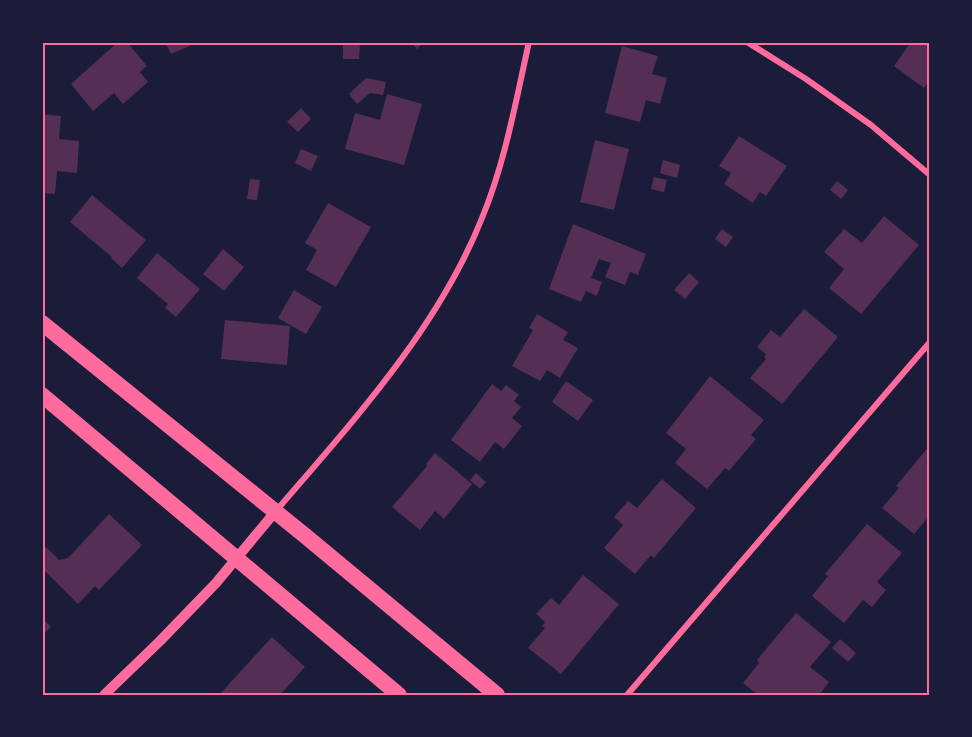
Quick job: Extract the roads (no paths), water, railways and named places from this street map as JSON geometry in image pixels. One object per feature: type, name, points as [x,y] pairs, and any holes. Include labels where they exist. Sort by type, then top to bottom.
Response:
[{"type":"highway","points":[[42,323],[497,695]]},
{"type":"highway","points":[[42,395],[399,695]]},
{"type":"street","points":[[104,695],[171,631],[236,559],[365,404],[443,299],[483,218],[504,147],[529,42]]},
{"type":"street","points":[[747,42],[806,79],[871,125],[930,175]]},
{"type":"street","points":[[627,695],[930,342]]}]
